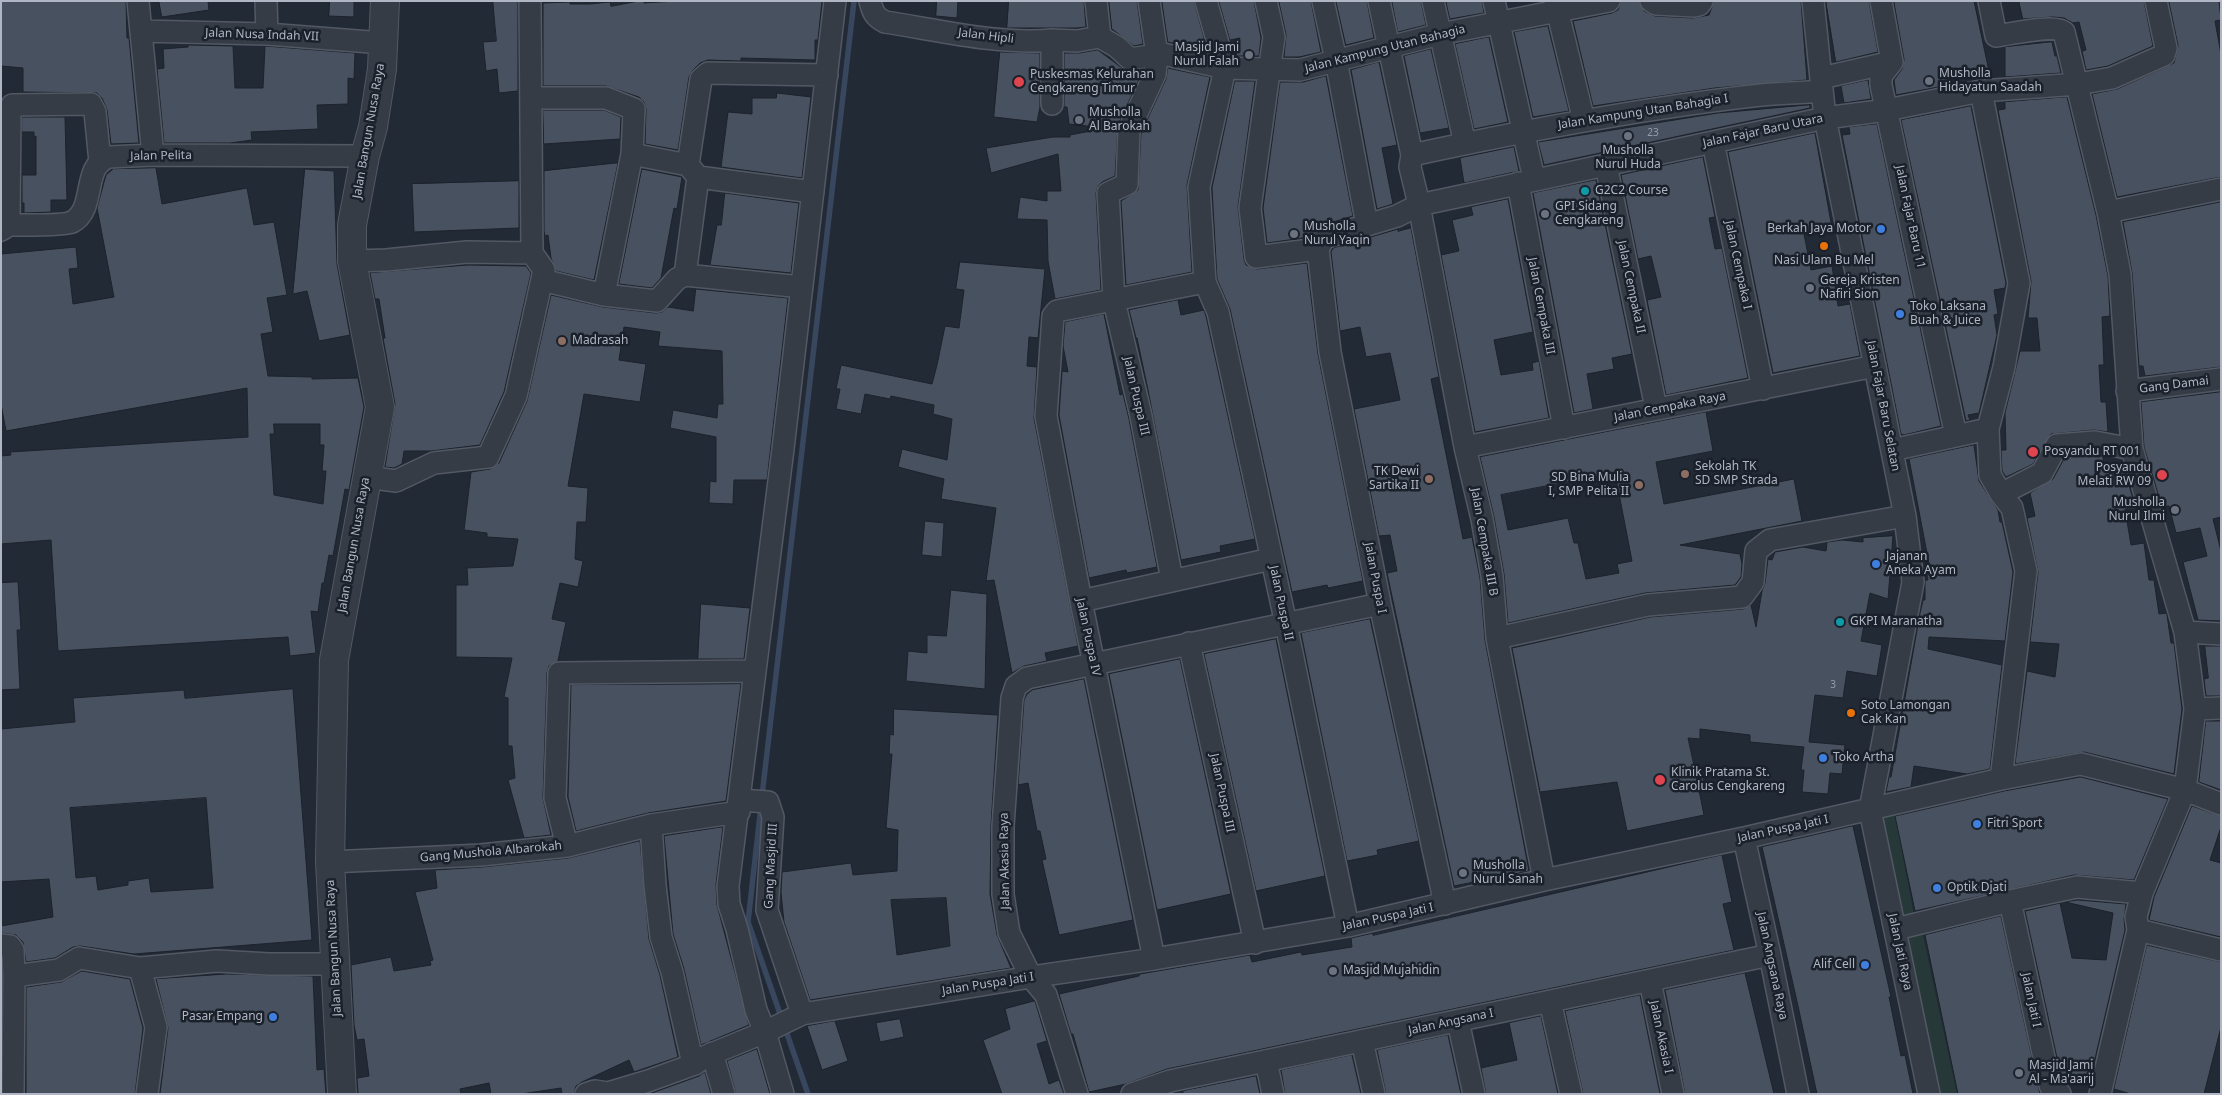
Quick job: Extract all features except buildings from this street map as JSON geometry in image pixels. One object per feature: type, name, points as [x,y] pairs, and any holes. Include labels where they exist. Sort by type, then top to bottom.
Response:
[{"type":"street","points":[[138,1],[153,155]]},
{"type":"street","points":[[266,1],[267,34]]},
{"type":"street","name":"Jalan Bangun Nusa Raya","points":[[342,1094],[330,862],[334,660],[380,407],[352,261],[352,225],[382,69],[385,1]]},
{"type":"street","points":[[367,477],[396,481],[434,463],[488,457],[516,396],[544,270],[532,254],[530,1]]},
{"type":"street","points":[[783,1094],[768,1031],[756,1010],[737,929],[729,904],[728,886],[748,804],[755,671],[835,1]]},
{"type":"street","name":"Jalan Hipli","points":[[870,1],[872,12],[877,18],[885,22],[986,37],[1039,42],[1052,40],[1078,41],[1100,37]]},
{"type":"street","points":[[1096,1],[1100,37]]},
{"type":"street","points":[[1148,1],[1157,55]]},
{"type":"street","points":[[1206,1],[1225,68]]},
{"type":"street","points":[[1266,1],[1274,37],[1250,208],[1256,257],[1318,249]]},
{"type":"street","points":[[1323,1],[1367,225]]},
{"type":"street","name":"Jalan Cempaka III B","points":[[1379,1],[1412,155],[1410,167],[1492,576],[1497,638],[1544,880]]},
{"type":"street","points":[[1433,1],[1464,144]]},
{"type":"street","name":"Jalan Cempaka III","points":[[1494,1],[1523,131],[1526,181],[1564,428]]},
{"type":"street","name":"Jalan Kampung Utan Bahagia","points":[[1100,37],[1117,47],[1130,59],[1157,55],[1172,56],[1225,68],[1300,70],[1440,34],[1499,22],[1556,6],[1609,1]]},
{"type":"street","points":[[1651,1],[1656,4],[1694,6],[1699,5],[1702,1]]},
{"type":"street","name":"Jalan Fajar Baru Selatan","points":[[1814,1],[1825,118],[1905,516],[1913,582],[1870,810]]},
{"type":"street","points":[[1881,1],[1892,62]]},
{"type":"street","points":[[1989,1],[1996,36],[2050,28],[2063,30],[2078,84],[2108,212],[2120,274],[2132,449],[2186,632],[2195,709],[2185,790],[2142,893],[2136,917],[2138,930],[2100,1094]]},
{"type":"street","name":"Jalan Fajar Baru Utara","points":[[1318,249],[1324,238],[1397,216],[1418,201],[1606,165],[1825,118],[1887,110],[1981,91],[2078,84],[2112,78],[2164,55],[2166,48],[2156,1]]},
{"type":"street","points":[[1556,6],[1584,120]]},
{"type":"street","name":"Jalan Nusa Indah VII","points":[[141,32],[267,34],[383,43]]},
{"type":"street","points":[[1052,40],[1052,104]]},
{"type":"street","name":"Jalan Puspa III","points":[[1157,55],[1155,74],[1129,130],[1127,184],[1108,193],[1114,301],[1141,416],[1172,580]]},
{"type":"street","name":"Jalan Kampung Utan Bahagia I","points":[[1412,155],[1584,120],[1821,85],[1892,62]]},
{"type":"street","name":"Jalan Fajar Baru 11","points":[[1892,62],[1881,76],[1956,436]]},
{"type":"street","name":"Jalan Puspa II","points":[[1225,68],[1199,186],[1205,282],[1218,312],[1286,624],[1348,926]]},
{"type":"street","points":[[685,274],[701,79],[708,73],[827,75]]},
{"type":"street","points":[[1981,91],[2019,284],[2004,367],[1988,430],[1990,475],[2012,508],[2026,570],[2001,779]]},
{"type":"street","points":[[531,98],[606,98],[634,109],[632,154],[604,295]]},
{"type":"street","points":[[91,104],[94,112],[100,162],[95,167],[84,212],[71,222],[5,228],[6,149],[12,105],[91,104]]},
{"type":"street","name":"Jalan Cempaka I","points":[[1713,142],[1763,389]]},
{"type":"street","points":[[632,154],[693,171],[813,192]]},
{"type":"street","name":"Jalan Pelita","points":[[100,162],[108,158],[153,155],[365,156]]},
{"type":"street","name":"Jalan Cempaka II","points":[[1606,165],[1656,408]]},
{"type":"street","points":[[2108,212],[2221,189]]},
{"type":"street","name":"Jalan Puspa I","points":[[1318,249],[1330,352],[1380,604],[1446,904]]},
{"type":"street","points":[[352,261],[386,260],[467,252],[532,254]]},
{"type":"street","points":[[542,280],[604,295],[657,301],[677,279],[685,274],[802,288]]},
{"type":"street","points":[[1114,301],[1205,282]]},
{"type":"street","name":"Jalan Puspa IV","points":[[1114,301],[1054,312],[1046,416],[1081,601],[1154,959]]},
{"type":"street","name":"Jalan Cempaka Raya","points":[[1465,447],[1875,366]]},
{"type":"street","name":"Gang Damai","points":[[2127,391],[2221,379]]},
{"type":"street","points":[[1892,450],[1936,439],[1988,430]]},
{"type":"street","points":[[2001,494],[2042,472],[2058,445],[2094,442],[2132,449]]},
{"type":"street","points":[[1497,638],[1648,605],[1742,597],[1753,582],[1756,551],[1770,540],[1905,516]]},
{"type":"street","points":[[1081,601],[1271,559]]},
{"type":"street","points":[[1094,664],[1380,604]]},
{"type":"street","points":[[2186,632],[2221,634]]},
{"type":"street","name":"Jalan Puspa III","points":[[1189,643],[1255,942]]},
{"type":"street","name":"Jalan Akasia Raya","points":[[1077,1094],[1046,995],[1031,977],[1009,933],[1003,894],[1003,826],[1012,698],[1016,686],[1027,678],[1094,664]]},
{"type":"street","points":[[567,846],[555,798],[557,678],[559,673],[755,671]]},
{"type":"street","points":[[2195,709],[2221,708]]},
{"type":"street","name":"Jalan Puspa Jati I","points":[[592,1093],[608,1092],[648,1081],[692,1064],[712,1053],[768,1031],[798,1016],[1348,926],[1544,880],[1744,838],[2001,779],[2081,764],[2185,790],[2221,804]]},
{"type":"street","name":"Gang Masjid III","points":[[748,804],[768,802],[773,817],[767,910],[798,1016]]},
{"type":"street","name":"Gang Mushola Albarokah","points":[[330,862],[481,855],[567,846],[748,804]]},
{"type":"street","name":"Jalan Jati Raya","points":[[1870,810],[1929,1094]]},
{"type":"street","points":[[651,825],[661,937],[672,972],[692,1064]]},
{"type":"street","name":"Jalan Angsana Raya","points":[[1744,838],[1798,1094]]},
{"type":"street","points":[[1896,930],[2010,901],[2078,887],[2142,893]]},
{"type":"street","name":"Jalan Jati I","points":[[2010,901],[2050,1085],[2053,1091],[2060,1094]]},
{"type":"street","points":[[2138,930],[2179,938],[2221,950]]},
{"type":"street","points":[[1,945],[10,946],[14,950],[13,1094]]},
{"type":"street","name":"Jalan Angsana I","points":[[1132,1094],[1172,1087],[1266,1061],[1770,955]]},
{"type":"street","points":[[14,976],[59,970],[79,958],[140,968],[216,961],[268,964],[334,964]]},
{"type":"street","points":[[140,968],[156,1028],[147,1094]]},
{"type":"street","name":"Jalan Akasia I","points":[[1650,980],[1673,1094]]},
{"type":"street","points":[[1550,1001],[1571,1094]]},
{"type":"street","points":[[1458,1020],[1474,1094]]},
{"type":"street","points":[[1362,1041],[1374,1094]]},
{"type":"street","points":[[712,1053],[724,1094]]},
{"type":"street","points":[[1266,1061],[1273,1094]]},
{"type":"shaded area","points":[[1895,813],[1915,921],[1898,925],[1875,817]]},
{"type":"shaded area","points":[[1921,926],[1957,1094],[1932,1094],[1900,931]]},
{"type":"waterway","points":[[762,796],[854,1]]},
{"type":"waterway","points":[[761,806],[748,922],[808,1094]]},
{"type":"place","name":"Masjid Jami Nurul Falah","points":[[1249,55]]},
{"type":"place","name":"Musholla Hidayatun Saadah","points":[[1929,81]]},
{"type":"place","name":"Puskesmas Kelurahan Cengkareng Timur","points":[[1019,82]]},
{"type":"place","name":"Musholla Al Barokah","points":[[1079,120]]},
{"type":"place","name":"Musholla Nurul Huda","points":[[1628,136]]},
{"type":"place","name":"G2C2 Course","points":[[1585,191]]},
{"type":"place","name":"GPI Sidang Cengkareng","points":[[1545,214]]},
{"type":"place","name":"Berkah Jaya Motor","points":[[1881,229]]},
{"type":"place","name":"Musholla Nurul Yaqin","points":[[1294,234]]},
{"type":"place","name":"Nasi Ulam Bu Mel","points":[[1824,246]]},
{"type":"place","name":"Gereja Kristen Nafiri Sion","points":[[1810,288]]},
{"type":"place","name":"Toko Laksana Buah & Juice","points":[[1900,314]]},
{"type":"place","name":"Madrasah","points":[[562,341]]},
{"type":"place","name":"Posyandu RT 001","points":[[2033,452]]},
{"type":"place","name":"Sekolah TK SD SMP Strada","points":[[1685,474]]},
{"type":"place","name":"Posyandu Melati RW 09","points":[[2162,475]]},
{"type":"place","name":"TK Dewi Sartika II","points":[[1429,479]]},
{"type":"place","name":"SD Bina Mulia I, SMP Pelita II","points":[[1639,485]]},
{"type":"place","name":"Musholla Nurul Ilmi","points":[[2175,510]]},
{"type":"place","name":"Jajanan Aneka Ayam","points":[[1876,564]]},
{"type":"place","name":"GKPI Maranatha","points":[[1840,622]]},
{"type":"place","name":"Soto Lamongan Cak Kan","points":[[1851,713]]},
{"type":"place","name":"Toko Artha","points":[[1823,758]]},
{"type":"place","name":"Klinik Pratama St. Carolus Cengkareng","points":[[1660,780]]},
{"type":"place","name":"Fitri Sport","points":[[1977,824]]},
{"type":"place","name":"Musholla Nurul Sanah","points":[[1463,873]]},
{"type":"place","name":"Optik Djati","points":[[1937,888]]},
{"type":"place","name":"Alif Cell","points":[[1865,965]]},
{"type":"place","name":"Masjid Mujahidin","points":[[1333,971]]},
{"type":"place","name":"Pasar Empang","points":[[273,1017]]},
{"type":"place","name":"Masjid Jami Al - Ma'aarij","points":[[2019,1073]]}]
